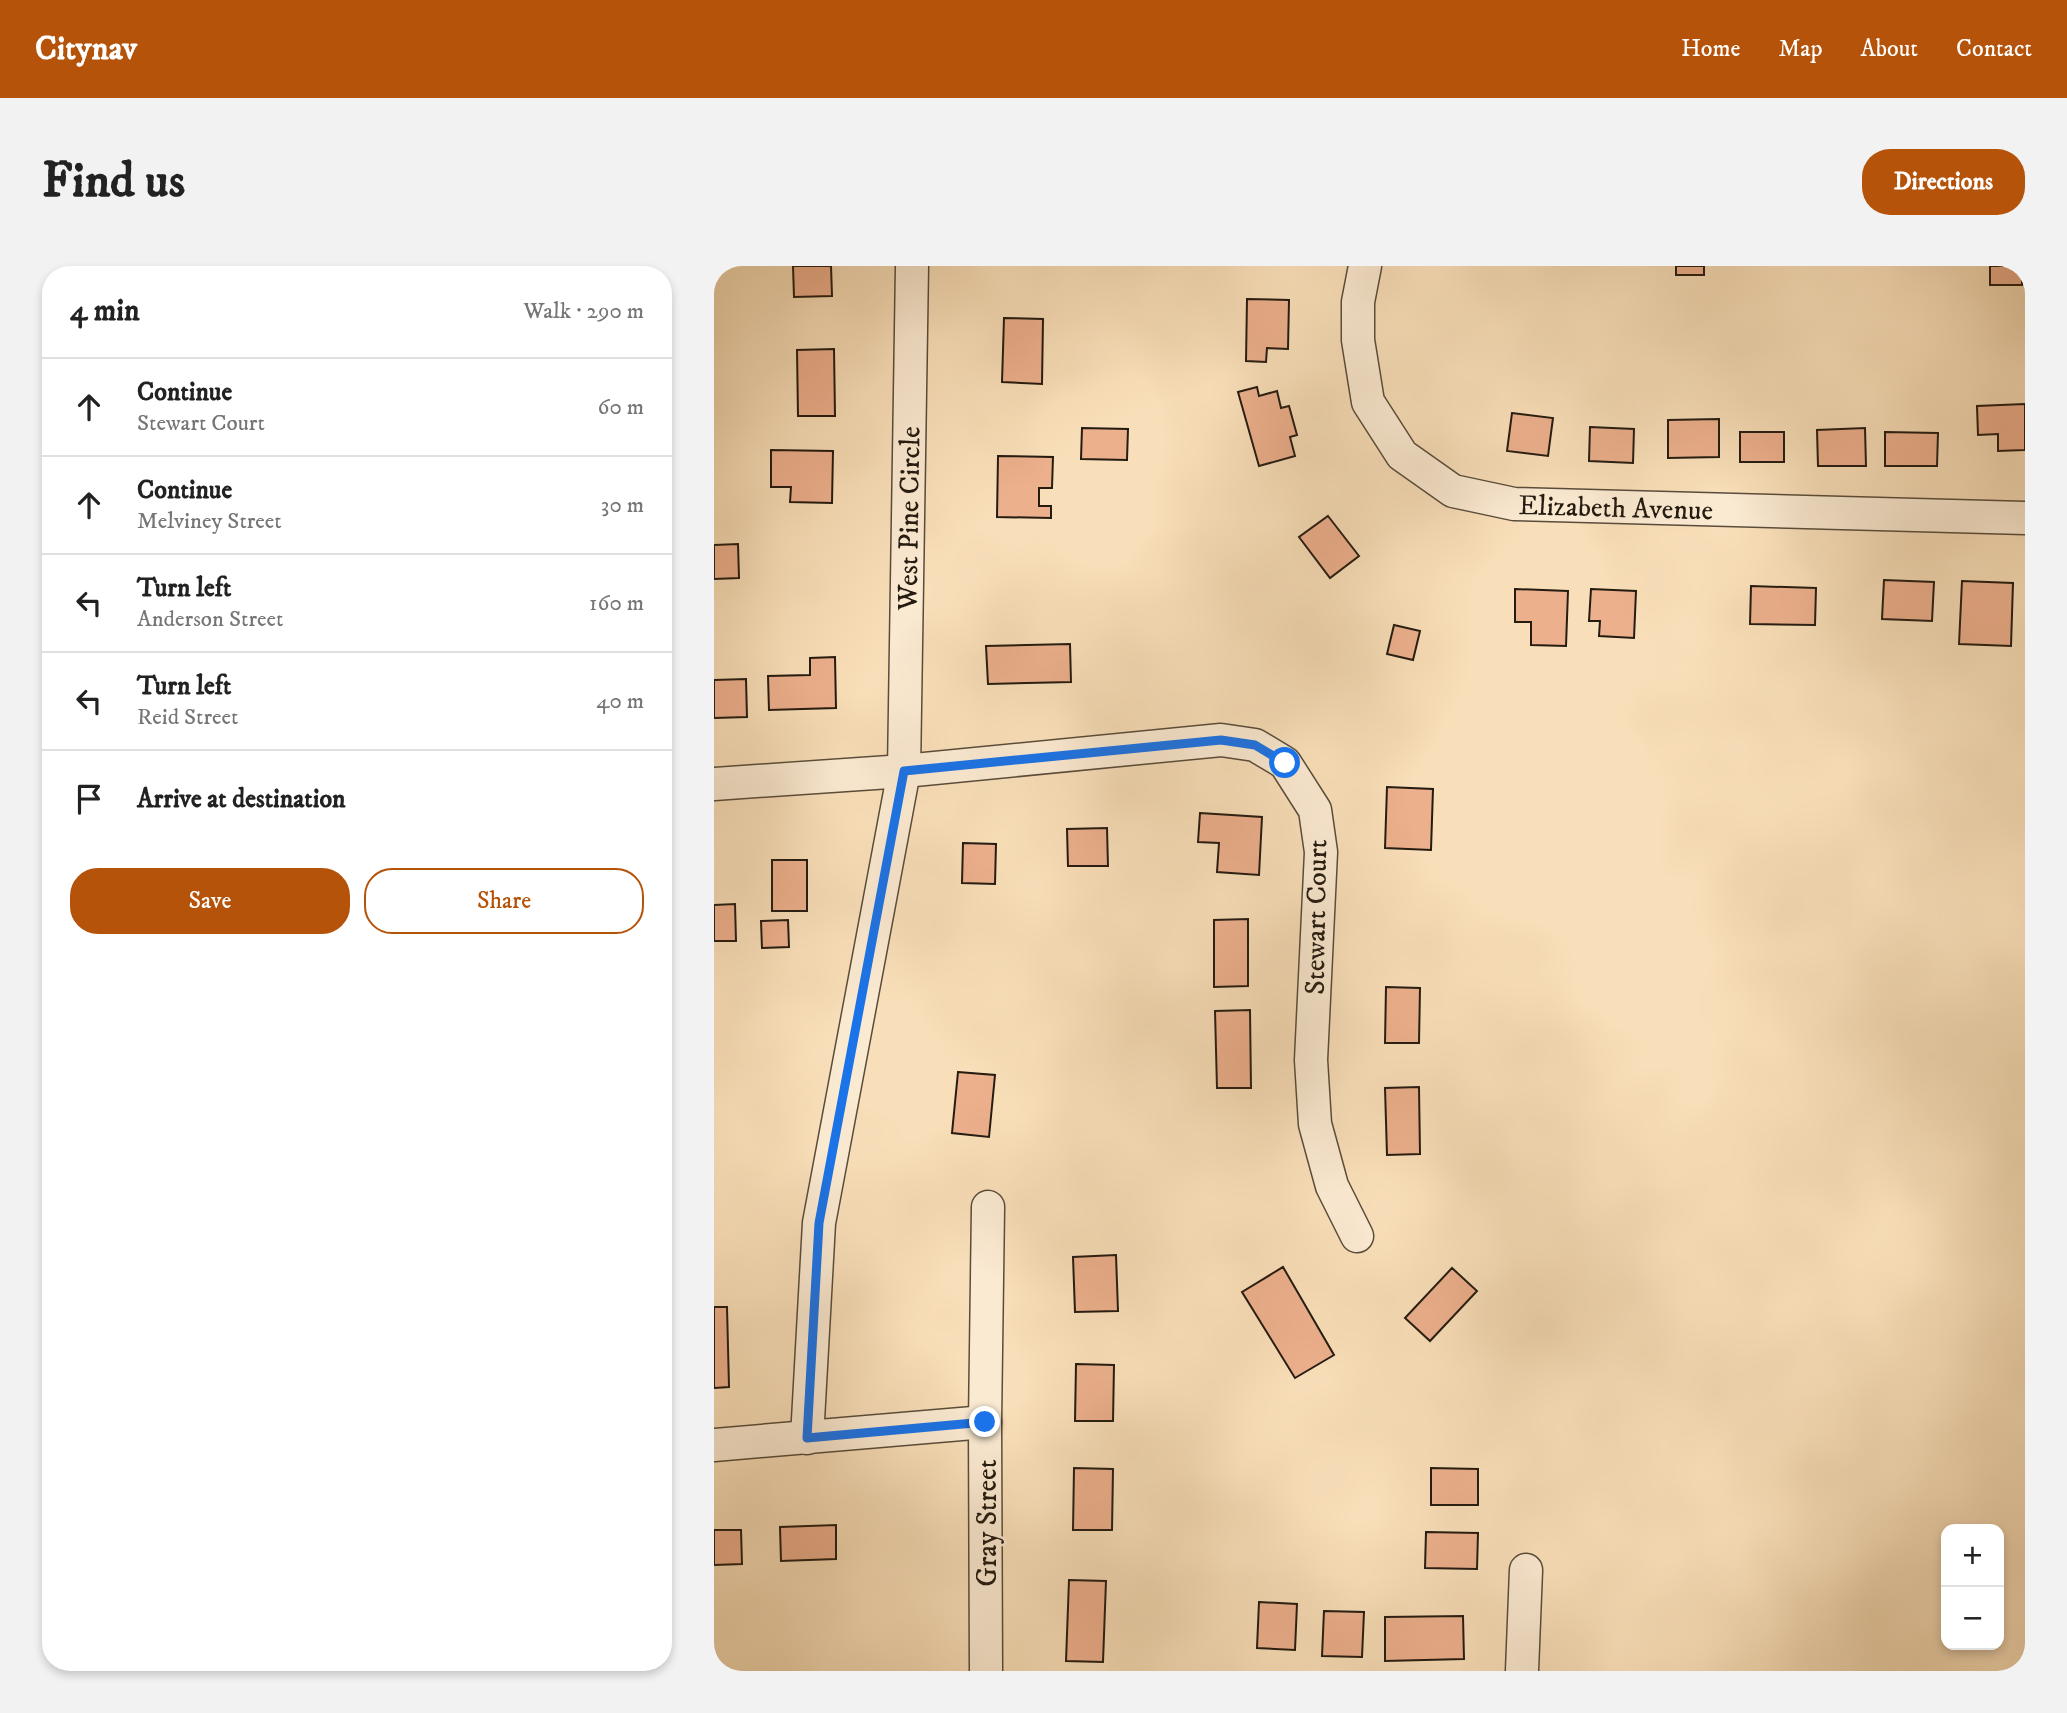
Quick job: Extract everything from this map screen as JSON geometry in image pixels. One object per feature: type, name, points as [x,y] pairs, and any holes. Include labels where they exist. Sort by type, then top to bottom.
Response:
[{"type":"street","name":"West Pine Circle","points":[[807,1438],[819,1223],[904,771],[912,266]]},
{"type":"street","name":"Elizabeth Avenue","points":[[1363,274],[1358,302],[1358,340],[1368,402],[1402,455],[1453,491],[1514,504],[2025,518]]},
{"type":"street","name":"Stewart Court","points":[[714,785],[904,771],[1221,740],[1255,745],[1285,763],[1315,810],[1321,852],[1311,1060],[1315,1124],[1332,1186],[1357,1236]]},
{"type":"street","name":"Gray Street","points":[[986,1671],[988,1208]]},
{"type":"street","points":[[714,1445],[985,1422]]},
{"type":"street","points":[[1522,1671],[1526,1570]]},
{"type":"building","points":[[793,266],[831,266],[832,296],[794,297]]},
{"type":"building","points":[[1676,266],[1704,266],[1704,275],[1676,275]]},
{"type":"building","points":[[1990,266],[2025,266],[2022,285],[1990,285]]},
{"type":"building","points":[[1247,299],[1289,300],[1288,349],[1267,348],[1266,362],[1246,361]]},
{"type":"building","points":[[1004,318],[1043,319],[1042,384],[1002,382]]},
{"type":"building","points":[[834,349],[835,416],[798,416],[797,350]]},
{"type":"building","points":[[1257,387],[1259,396],[1277,391],[1281,408],[1289,406],[1297,435],[1290,437],[1295,456],[1259,466],[1238,392]]},
{"type":"building","points":[[2025,404],[2025,450],[1998,451],[1998,434],[1978,435],[1977,406]]},
{"type":"building","points":[[1512,413],[1553,418],[1548,456],[1507,451]]},
{"type":"building","points":[[1719,419],[1719,457],[1668,458],[1668,420]]},
{"type":"building","points":[[1590,427],[1634,429],[1633,463],[1589,461]]},
{"type":"building","points":[[1082,428],[1128,429],[1127,460],[1081,459]]},
{"type":"building","points":[[1865,428],[1866,466],[1818,466],[1817,430]]},
{"type":"building","points":[[1740,432],[1784,432],[1784,462],[1740,462]]},
{"type":"building","points":[[1885,432],[1938,433],[1937,466],[1885,466]]},
{"type":"building","points":[[771,450],[833,451],[832,503],[790,502],[791,487],[771,487]]},
{"type":"building","points":[[998,456],[1053,457],[1052,488],[1039,488],[1039,506],[1051,506],[1051,518],[997,517]]},
{"type":"building","points":[[1328,516],[1359,556],[1330,578],[1299,537]]},
{"type":"building","points":[[738,544],[739,578],[714,579],[714,545]]},
{"type":"building","points":[[1884,580],[1934,582],[1932,621],[1882,619]]},
{"type":"building","points":[[1962,581],[2013,583],[2011,646],[1959,644]]},
{"type":"building","points":[[1751,586],[1816,588],[1815,625],[1750,624]]},
{"type":"building","points":[[1515,589],[1568,591],[1566,646],[1531,645],[1531,622],[1515,622]]},
{"type":"building","points":[[1591,589],[1636,591],[1634,638],[1599,636],[1600,621],[1589,621]]},
{"type":"building","points":[[1394,625],[1420,631],[1413,660],[1387,654]]},
{"type":"building","points":[[1070,644],[1071,682],[988,684],[986,646]]},
{"type":"building","points":[[835,657],[836,708],[769,710],[768,676],[810,675],[810,658]]},
{"type":"building","points":[[746,679],[747,717],[714,718],[714,680]]},
{"type":"building","points":[[1387,787],[1433,789],[1431,850],[1385,848]]},
{"type":"building","points":[[1200,813],[1262,817],[1259,875],[1217,872],[1219,843],[1198,842]]},
{"type":"building","points":[[1107,828],[1108,866],[1068,866],[1067,829]]},
{"type":"building","points":[[963,843],[996,844],[995,884],[962,883]]},
{"type":"building","points":[[772,860],[807,860],[807,911],[772,911]]},
{"type":"building","points":[[735,904],[736,941],[714,941],[714,905]]},
{"type":"building","points":[[1248,919],[1248,986],[1214,987],[1214,920]]},
{"type":"building","points":[[788,920],[789,947],[762,948],[761,921]]},
{"type":"building","points":[[1386,987],[1420,988],[1419,1043],[1385,1043]]},
{"type":"building","points":[[1250,1010],[1251,1088],[1217,1088],[1215,1011]]},
{"type":"building","points":[[958,1072],[995,1075],[989,1137],[952,1133]]},
{"type":"building","points":[[1419,1087],[1420,1154],[1387,1155],[1385,1088]]},
{"type":"building","points":[[1116,1255],[1118,1311],[1075,1312],[1073,1257]]},
{"type":"building","points":[[1283,1267],[1334,1355],[1295,1378],[1242,1292]]},
{"type":"building","points":[[1452,1268],[1477,1291],[1430,1341],[1405,1318]]},
{"type":"building","points":[[714,1307],[727,1307],[729,1387],[714,1388]]},
{"type":"building","points":[[1076,1364],[1114,1365],[1113,1421],[1075,1421]]},
{"type":"building","points":[[1074,1468],[1113,1469],[1112,1530],[1073,1530]]},
{"type":"building","points":[[1431,1468],[1478,1469],[1478,1505],[1431,1505]]},
{"type":"building","points":[[836,1525],[836,1559],[781,1561],[780,1527]]},
{"type":"building","points":[[714,1530],[741,1530],[742,1564],[714,1565]]},
{"type":"building","points":[[1426,1532],[1478,1533],[1477,1569],[1425,1568]]},
{"type":"building","points":[[1069,1580],[1106,1581],[1103,1662],[1066,1661]]},
{"type":"building","points":[[1259,1602],[1297,1604],[1295,1650],[1257,1648]]},
{"type":"building","points":[[1324,1611],[1364,1612],[1362,1657],[1322,1656]]},
{"type":"building","points":[[1463,1616],[1464,1659],[1385,1661],[1385,1617]]},
{"type":"route","points":[[985,1422],[807,1438],[819,1223],[904,771],[1221,740],[1255,745],[1285,763]]}]
